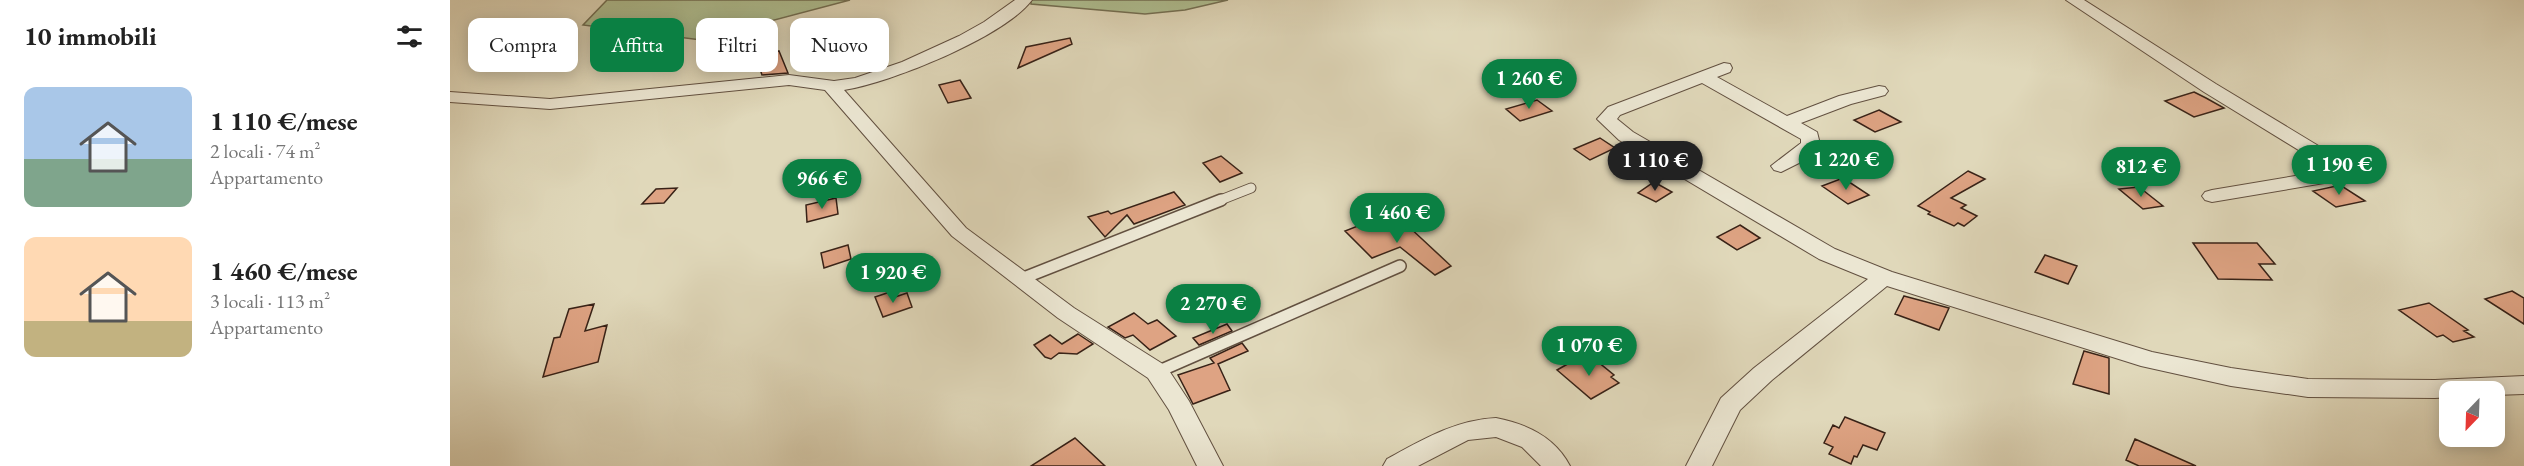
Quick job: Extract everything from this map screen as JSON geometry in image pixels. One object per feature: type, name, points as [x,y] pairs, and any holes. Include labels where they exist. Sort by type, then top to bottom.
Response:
[{"type":"street","points":[[450,98],[550,104],[789,80],[810,80],[838,86],[855,83],[909,64],[986,28],[1014,11],[1024,0]]},
{"type":"street","points":[[2074,0],[2210,88],[2343,169],[2342,173],[2336,175],[2212,196]]},
{"type":"street","points":[[1781,166],[1798,156],[1811,144],[1810,136],[1714,73],[1614,111],[1606,119],[1626,136],[1827,254],[1884,277],[2150,360],[2231,377],[2308,388],[2435,389],[2524,385]]},
{"type":"street","points":[[830,85],[959,232],[1066,314],[1157,372],[1166,381],[1210,466]]},
{"type":"street","points":[[1788,122],[1845,100],[1879,91]]},
{"type":"street","points":[[1699,466],[1730,404],[1763,374],[1884,277]]},
{"type":"street","points":[[1396,466],[1460,433],[1485,425],[1508,429],[1534,441],[1557,466]]},
{"type":"lane","points":[[1021,279],[1251,188]]},
{"type":"lane","points":[[1157,372],[1400,266]]},
{"type":"green space","points":[[607,0],[850,0],[778,19],[696,18],[696,39],[684,38],[684,18],[590,18],[590,26],[583,25]]},
{"type":"green space","points":[[1031,0],[1228,0],[1185,10],[1145,14],[1031,4]]},
{"type":"building","points":[[1070,38],[1072,44],[1018,68],[1026,47]]},
{"type":"building","points":[[778,51],[788,73],[762,75],[761,72],[778,72]]},
{"type":"building","points":[[960,80],[971,98],[948,103],[939,85]]},
{"type":"building","points":[[2194,92],[2224,108],[2194,117],[2165,101]]},
{"type":"building","points":[[1537,100],[1552,111],[1520,121],[1506,109]]},
{"type":"building","points":[[1879,110],[1901,122],[1875,132],[1854,120]]},
{"type":"building","points":[[1600,138],[1615,148],[1590,160],[1574,149]]},
{"type":"building","points":[[1221,156],[1242,173],[1220,182],[1203,163]]},
{"type":"building","points":[[1968,171],[1985,179],[1951,198],[1966,205],[1961,208],[1977,216],[1964,226],[1958,223],[1954,226],[1928,214],[1930,212],[1918,206]]},
{"type":"building","points":[[1843,178],[1869,195],[1848,204],[1822,186]]},
{"type":"building","points":[[1654,182],[1672,192],[1656,202],[1638,193]]},
{"type":"building","points":[[2341,185],[2365,201],[2336,207],[2313,191]]},
{"type":"building","points":[[2139,187],[2163,206],[2143,209],[2119,189]]},
{"type":"building","points":[[677,188],[664,203],[642,204],[656,189]]},
{"type":"building","points":[[1174,192],[1185,205],[1134,224],[1127,215],[1105,237],[1088,217],[1108,211],[1111,214]]},
{"type":"building","points":[[836,198],[838,214],[807,222],[806,205]]},
{"type":"building","points":[[1378,218],[1392,231],[1407,225],[1451,266],[1435,275],[1400,247],[1372,258],[1345,231]]},
{"type":"building","points":[[1740,225],[1760,238],[1737,250],[1717,237]]},
{"type":"building","points":[[2193,243],[2257,243],[2275,264],[2259,264],[2272,280],[2218,279]]},
{"type":"building","points":[[848,245],[851,259],[824,268],[821,253]]},
{"type":"building","points":[[2045,255],[2077,266],[2068,284],[2035,272]]},
{"type":"building","points":[[2512,291],[2524,298],[2524,324],[2485,299]]},
{"type":"building","points":[[890,292],[892,298],[907,293],[912,307],[883,317],[875,297]]},
{"type":"building","points":[[1904,296],[1949,308],[1939,330],[1895,314]]},
{"type":"building","points":[[2429,303],[2468,330],[2464,331],[2474,337],[2453,342],[2443,335],[2437,337],[2399,310]]},
{"type":"building","points":[[594,304],[585,331],[607,325],[598,362],[543,377],[554,338],[560,337],[569,309]]},
{"type":"building","points":[[1134,313],[1148,324],[1157,320],[1176,336],[1150,350],[1133,335],[1125,338],[1108,327]]},
{"type":"building","points":[[1227,324],[1232,331],[1199,345],[1193,338]]},
{"type":"building","points":[[1078,334],[1093,344],[1077,354],[1059,353],[1051,359],[1045,357],[1034,345],[1050,335],[1062,344]]},
{"type":"building","points":[[1242,343],[1248,351],[1218,364],[1230,390],[1193,404],[1178,375],[1214,363],[1210,358]]},
{"type":"building","points":[[2084,351],[2109,358],[2109,394],[2073,384]]},
{"type":"building","points":[[1580,357],[1590,366],[1598,362],[1614,375],[1611,377],[1619,383],[1591,399],[1557,370]]},
{"type":"building","points":[[1845,417],[1885,433],[1877,450],[1863,445],[1851,464],[1829,454],[1833,447],[1824,443],[1833,425],[1839,428]]},
{"type":"building","points":[[1075,438],[1105,466],[1031,466]]},
{"type":"building","points":[[2135,439],[2196,466],[2139,466],[2126,460]]}]
